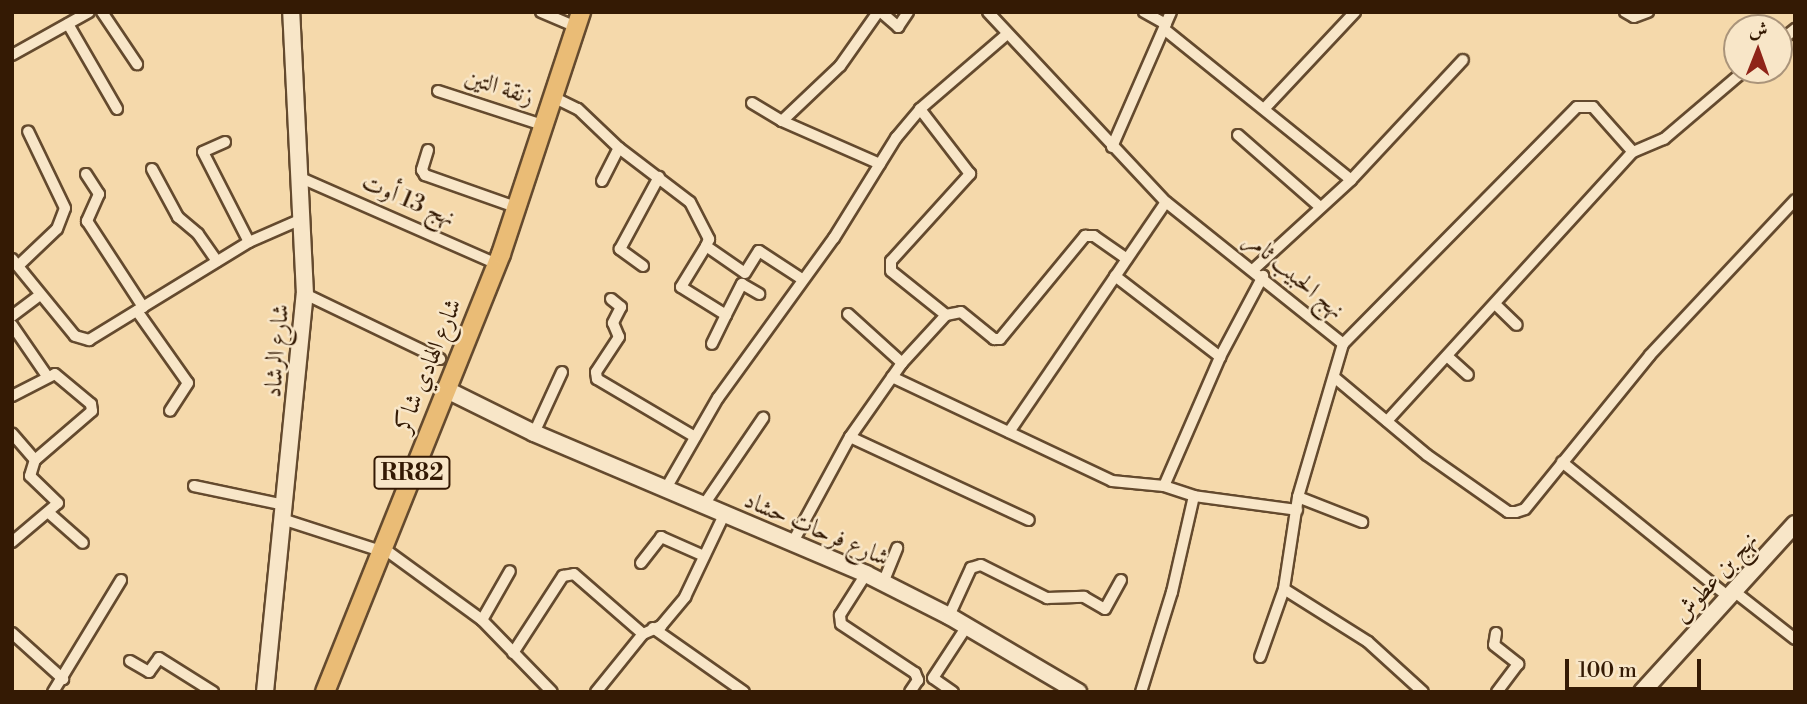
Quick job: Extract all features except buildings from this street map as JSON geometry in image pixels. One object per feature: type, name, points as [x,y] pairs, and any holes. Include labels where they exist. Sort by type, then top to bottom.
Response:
[{"type":"main road","name":"شارع الهادي شاكر","points":[[499,259],[514,240],[576,47],[590,12]]},
{"type":"main road","name":"شارع الهادي شاكر","points":[[576,47],[579,19]]},
{"type":"main road","name":"شارع الهادي شاكر","points":[[325,692],[499,259],[546,126],[559,99]]},
{"type":"street","points":[[12,55],[89,12]]},
{"type":"street","points":[[102,12],[137,64]]},
{"type":"street","name":"شارع الرشاد","points":[[265,692],[305,294],[304,218],[291,12]]},
{"type":"street","points":[[541,12],[579,19]]},
{"type":"street","points":[[782,121],[840,66],[879,12],[898,27],[908,12]]},
{"type":"street","name":"نهج الحبيب ثامر","points":[[988,12],[1006,36],[1166,202],[1259,272],[1343,344],[1298,497],[1284,589],[1260,657]]},
{"type":"street","points":[[1144,12],[1351,180]]},
{"type":"street","points":[[1112,148],[1171,12]]},
{"type":"street","points":[[1264,109],[1355,12]]},
{"type":"street","points":[[1625,12],[1634,17],[1648,12]]},
{"type":"street","points":[[68,24],[117,109]]},
{"type":"street","points":[[665,490],[695,437],[920,109],[1006,36]]},
{"type":"street","points":[[1164,486],[1259,272],[1319,206],[1351,180],[1463,60]]},
{"type":"street","points":[[1387,421],[1633,152],[1664,139],[1729,84]]},
{"type":"street","name":"زنقة التين","points":[[438,91],[546,126]]},
{"type":"street","points":[[559,99],[579,109],[619,148],[690,202],[709,239],[681,287],[726,316]]},
{"type":"street","points":[[752,103],[782,121],[880,164]]},
{"type":"street","points":[[1343,344],[1577,107],[1593,107],[1633,152]]},
{"type":"street","points":[[920,109],[970,174],[891,261],[891,271],[946,315]]},
{"type":"street","points":[[28,131],[65,208],[57,229],[16,262],[40,295],[84,340],[96,338],[249,242],[304,218]]},
{"type":"street","points":[[1238,135],[1319,206]]},
{"type":"street","points":[[225,142],[203,152],[249,242]]},
{"type":"street","points":[[602,181],[619,148]]},
{"type":"street","points":[[428,150],[422,170],[425,175],[518,208]]},
{"type":"street","points":[[152,169],[178,217],[217,261]]},
{"type":"street","points":[[86,174],[99,194],[87,221],[188,383],[170,411]]},
{"type":"street","points":[[643,266],[620,248],[659,177]]},
{"type":"street","name":"نهج 13 أوت","points":[[302,178],[499,259]]},
{"type":"street","points":[[1334,377],[1387,421],[1508,512],[1525,509],[1650,355],[1795,200]]},
{"type":"street","points":[[1009,432],[1166,202]]},
{"type":"street","points":[[794,540],[850,437],[902,363],[946,315],[961,312],[1000,339],[1085,236],[1094,236],[1127,259]]},
{"type":"street","points":[[706,246],[745,273],[759,250],[802,279]]},
{"type":"street","points":[[1115,276],[1220,357]]},
{"type":"street","points":[[712,344],[742,284],[759,294]]},
{"type":"street","points":[[305,294],[440,359]]},
{"type":"street","points":[[12,316],[40,295]]},
{"type":"street","points":[[611,299],[621,307],[613,323],[619,337],[596,372],[597,379],[695,437]]},
{"type":"street","points":[[1495,304],[1517,326]]},
{"type":"street","points":[[848,314],[902,363]]},
{"type":"street","points":[[12,325],[47,376]]},
{"type":"street","points":[[1447,356],[1468,375]]},
{"type":"street","points":[[531,431],[562,372]]},
{"type":"street","points":[[12,542],[58,503],[30,476],[35,460],[92,411],[91,404],[62,376],[47,376],[13,394]]},
{"type":"street","points":[[892,377],[1112,481],[1164,486],[1194,496],[1297,510]]},
{"type":"street","name":"شارع فرحات حشاد","points":[[443,394],[702,506],[794,540],[949,616],[1076,691]]},
{"type":"street","points":[[702,506],[762,418]]},
{"type":"street","points":[[12,434],[35,460]]},
{"type":"street","points":[[850,437],[1028,520]]},
{"type":"street","points":[[1562,462],[1733,595],[1795,639]]},
{"type":"street","points":[[194,486],[283,512],[382,550],[482,620],[552,692]]},
{"type":"street","points":[[1141,692],[1172,592],[1194,496]]},
{"type":"street","points":[[1298,497],[1362,522]]},
{"type":"street","points":[[49,513],[83,543]]},
{"type":"street","points":[[596,692],[648,631],[661,626],[685,597],[724,515]]},
{"type":"street","name":"نهج بن عطوش","points":[[1652,688],[1795,524]]},
{"type":"street","points":[[641,563],[661,537],[704,556]]},
{"type":"street","points":[[883,583],[897,548]]},
{"type":"street","points":[[949,616],[971,568],[981,565],[1048,598],[1084,597],[1104,609],[1121,580]]},
{"type":"street","points":[[482,620],[510,571]]},
{"type":"street","points":[[513,653],[563,576],[574,573],[648,631],[744,692]]},
{"type":"street","points":[[866,574],[840,615],[841,624],[915,673],[918,680],[911,692]]},
{"type":"street","points":[[53,692],[121,580]]},
{"type":"street","points":[[1284,589],[1368,642],[1423,692]]},
{"type":"street","points":[[953,692],[933,678],[967,626]]},
{"type":"street","points":[[12,633],[63,679]]},
{"type":"street","points":[[1496,633],[1494,645],[1518,664],[1497,692]]},
{"type":"street","points":[[130,661],[149,672],[159,658],[213,692]]}]
